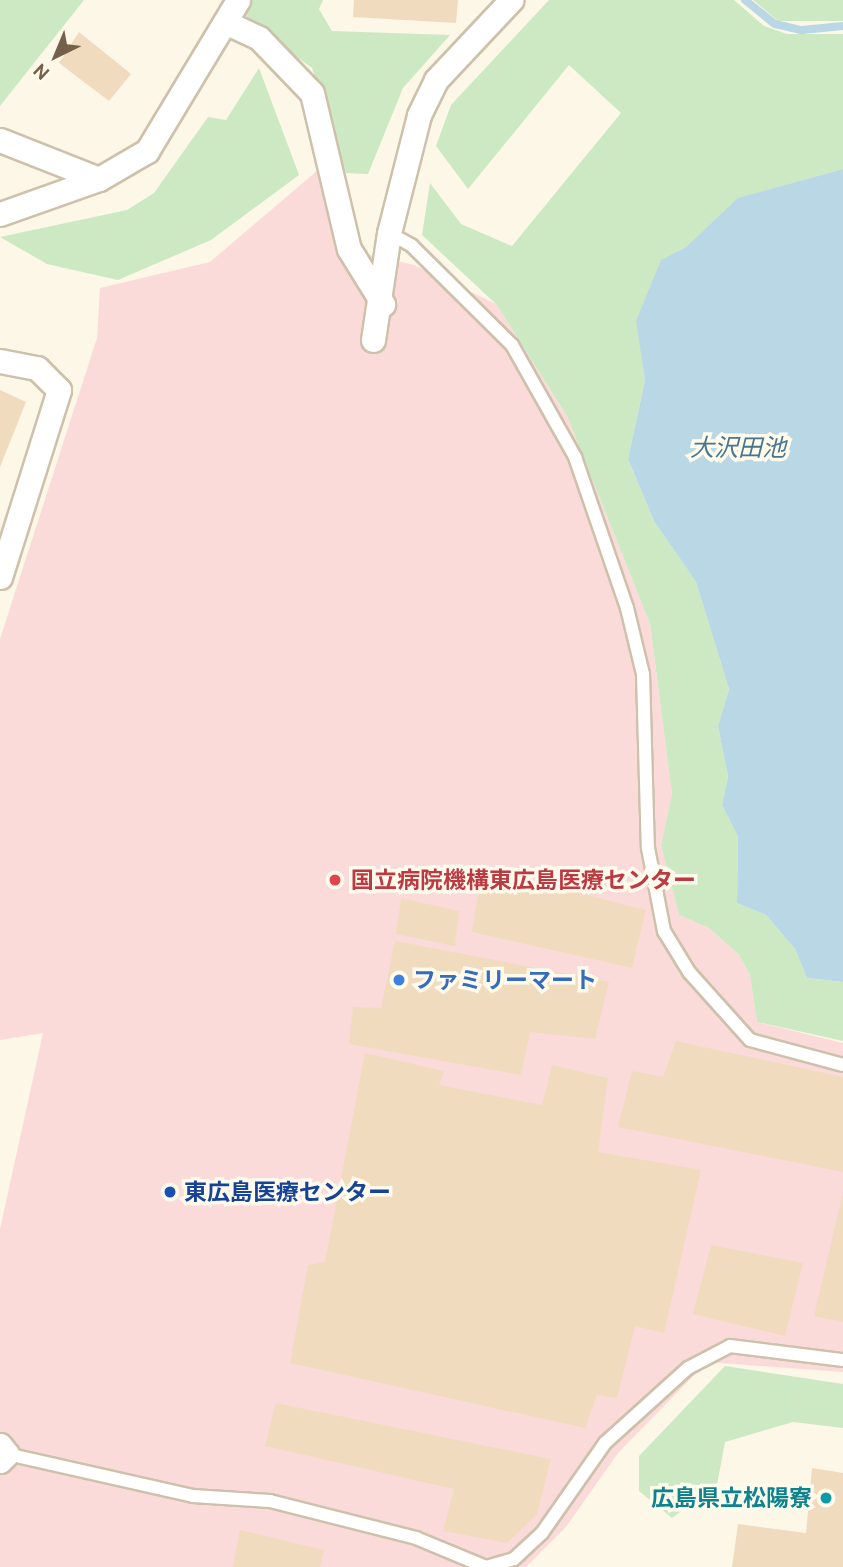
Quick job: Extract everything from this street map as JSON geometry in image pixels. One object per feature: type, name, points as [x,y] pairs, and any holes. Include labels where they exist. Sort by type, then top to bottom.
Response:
[{"type":"street","points":[[0,214],[99,179],[146,151],[239,0]]},
{"type":"street","points":[[373,340],[383,304],[389,233],[419,116],[436,80],[511,0]]},
{"type":"street","points":[[225,22],[259,38],[312,93],[349,250],[383,304]]},
{"type":"street","points":[[0,140],[99,179]]},
{"type":"street","points":[[0,361],[37,368],[59,390],[0,577]]},
{"type":"lane","points":[[389,233],[412,246],[512,345],[575,457],[627,608],[643,674],[648,848],[664,931],[689,972],[750,1040],[843,1065]]},
{"type":"lane","points":[[2,1453],[193,1496],[270,1501],[416,1538],[486,1567],[514,1559],[541,1533],[605,1443],[688,1368],[730,1346],[843,1360]]},
{"type":"shaded area","name":"国立病院機構東広島医療センター","points":[[318,170],[339,248],[414,265],[496,304],[567,416],[650,624],[672,794],[661,845],[679,915],[709,928],[739,955],[750,975],[757,1022],[843,1043],[843,1372],[707,1362],[618,1453],[566,1527],[526,1567],[0,1567],[0,1473],[8,1468],[0,1459],[0,1229],[43,1033],[0,1040],[0,639],[97,338],[100,288],[210,262]]},
{"type":"green space","points":[[0,0],[84,0],[0,106]]},
{"type":"green space","points":[[251,0],[323,0],[319,9],[332,31],[450,35],[403,88],[368,174],[346,173],[312,68],[248,21],[245,9]]},
{"type":"green space","points":[[549,0],[734,0],[764,26],[787,34],[843,34],[843,169],[739,198],[686,247],[661,261],[637,321],[645,380],[628,459],[654,521],[696,582],[729,689],[718,726],[728,777],[722,805],[738,835],[737,903],[766,915],[795,949],[807,978],[843,982],[843,1041],[757,1022],[750,975],[739,955],[709,928],[679,915],[661,845],[672,794],[650,624],[567,416],[496,304],[422,235],[430,183],[461,224],[512,246],[621,113],[569,65],[468,189],[436,146],[451,105]]},
{"type":"green space","points":[[753,0],[843,0],[843,21],[778,21]]},
{"type":"green space","points":[[259,68],[299,175],[211,240],[118,280],[47,264],[0,237],[127,210],[154,193],[208,117],[226,120]]},
{"type":"green space","points":[[725,1366],[843,1384],[843,1428],[793,1422],[725,1442],[717,1485],[672,1518],[639,1491],[639,1456]]},
{"type":"water","name":"大沢田池","points":[[843,169],[843,982],[807,978],[795,949],[766,915],[737,903],[738,836],[722,805],[728,777],[718,726],[729,689],[696,582],[654,521],[628,459],[645,380],[636,321],[661,260],[686,247],[738,198]]},
{"type":"building","points":[[354,0],[458,0],[456,23],[353,17]]},
{"type":"building","points":[[79,32],[131,74],[109,101],[59,63]]},
{"type":"building","points":[[0,390],[26,402],[0,467]]},
{"type":"building","points":[[482,868],[646,910],[632,968],[472,932]]},
{"type":"building","points":[[401,898],[459,911],[455,946],[396,934]]},
{"type":"building","points":[[395,941],[609,982],[595,1039],[530,1032],[521,1075],[349,1044],[353,1007],[381,1008]]},
{"type":"building","points":[[676,1041],[843,1077],[843,1172],[618,1127],[632,1071],[663,1077]]},
{"type":"building","points":[[365,1053],[444,1071],[439,1085],[542,1105],[552,1065],[608,1078],[598,1152],[701,1170],[664,1333],[635,1326],[617,1398],[597,1395],[585,1428],[290,1363],[308,1265],[325,1262]]},
{"type":"building","points":[[843,1196],[843,1322],[814,1316]]},
{"type":"building","points":[[711,1245],[803,1263],[785,1336],[693,1314]]},
{"type":"building","points":[[276,1403],[551,1459],[537,1514],[507,1543],[443,1531],[454,1489],[265,1446]]},
{"type":"building","name":"広島県立松陽寮","points":[[812,1468],[843,1473],[843,1567],[732,1567],[738,1524],[806,1533]]},
{"type":"building","points":[[240,1530],[324,1550],[320,1567],[233,1567]]},
{"type":"waterway","points":[[745,0],[775,24],[802,30],[843,26]]},
{"type":"place","name":"国立病院機構東広島医療センター","points":[[335,880]]},
{"type":"place","name":"ファミリーマート","points":[[399,980]]},
{"type":"place","name":"東広島医療センター","points":[[170,1192]]},
{"type":"place","name":"広島県立松陽寮","points":[[826,1498]]}]
